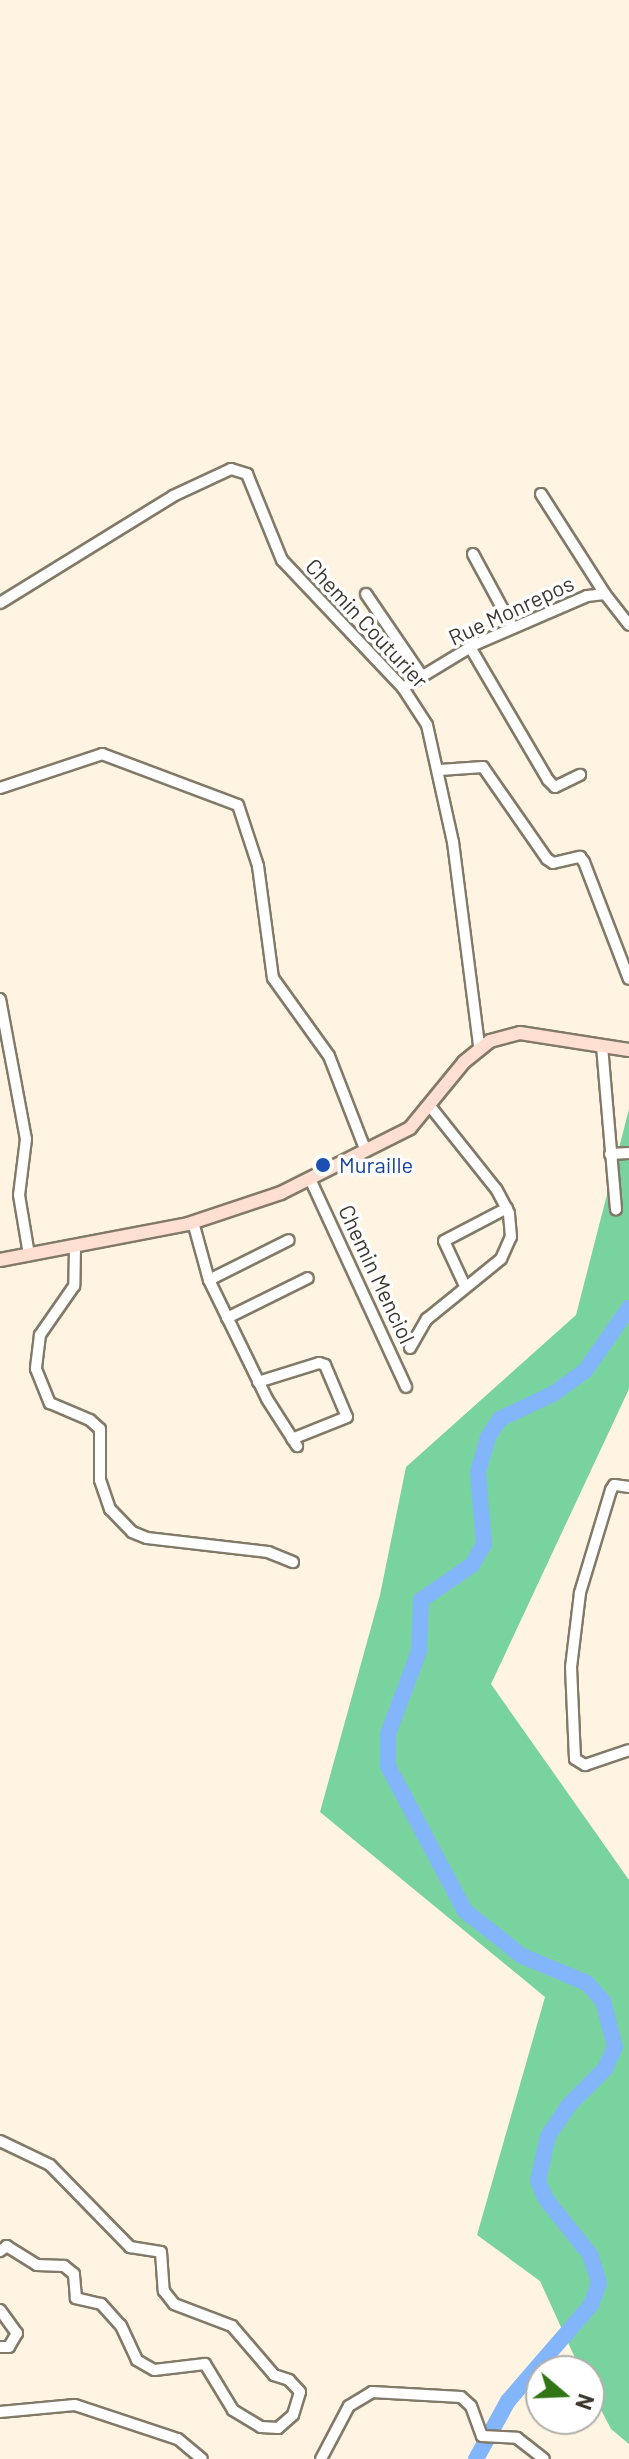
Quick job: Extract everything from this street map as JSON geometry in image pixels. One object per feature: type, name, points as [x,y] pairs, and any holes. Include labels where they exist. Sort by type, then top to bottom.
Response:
[{"type":"main road","points":[[0,1260],[193,1222],[310,1179],[410,1128],[479,1046],[520,1033],[629,1050]]},
{"type":"street","name":"Chemin Couturier","points":[[0,603],[198,485],[238,468],[247,474],[282,560],[403,688],[427,725],[440,770],[479,1046]]},
{"type":"street","points":[[541,494],[605,594]]},
{"type":"street","points":[[473,554],[513,628]]},
{"type":"street","points":[[366,594],[422,676]]},
{"type":"street","name":"Rue Monrepos","points":[[403,688],[470,647],[587,596],[605,594],[629,625]]},
{"type":"street","points":[[470,647],[548,780],[555,787],[580,775]]},
{"type":"street","points":[[0,788],[102,754],[205,797],[236,803],[258,866],[273,978],[329,1056],[365,1149]]},
{"type":"street","points":[[440,770],[483,767],[547,859],[553,863],[580,857],[629,979]]},
{"type":"street","points":[[0,999],[26,1139],[19,1195],[29,1255]]},
{"type":"street","points":[[602,1046],[616,1209]]},
{"type":"street","points":[[430,1106],[507,1208],[444,1241],[464,1284]]},
{"type":"street","points":[[610,1154],[629,1153]]},
{"type":"street","name":"Chemin Menciol","points":[[310,1179],[406,1387]]},
{"type":"street","name":"Chemin Menciol","points":[[410,1348],[427,1319],[464,1284],[505,1254],[512,1228],[507,1208]]},
{"type":"street","points":[[193,1222],[209,1280],[258,1382],[295,1442],[347,1417],[325,1365],[258,1382]]},
{"type":"street","points":[[209,1280],[289,1240]]},
{"type":"street","points":[[75,1247],[74,1286],[40,1335],[36,1369],[50,1403],[90,1420],[100,1429],[100,1480],[110,1509],[132,1532],[147,1538],[268,1552],[293,1562]]},
{"type":"street","points":[[227,1318],[308,1278]]},
{"type":"street","points":[[629,1487],[614,1485],[611,1490],[580,1593],[571,1667],[575,1759],[585,1765],[629,1750]]},
{"type":"street","points":[[0,2141],[50,2165],[130,2247],[161,2252],[164,2291],[174,2304],[232,2326],[274,2375],[289,2380],[300,2392],[293,2415],[278,2428],[261,2427],[233,2410],[205,2364],[154,2370],[137,2360],[121,2326],[101,2304],[76,2298],[74,2274],[64,2266],[37,2265],[7,2246],[0,2251]]},
{"type":"street","points":[[0,2310],[17,2333],[9,2347],[0,2347]]},
{"type":"street","points":[[321,2459],[349,2406],[372,2392],[461,2397],[471,2406],[482,2436],[530,2444],[544,2459]]},
{"type":"street","points":[[0,2412],[75,2405],[178,2439],[202,2459]]},
{"type":"green space","points":[[629,1109],[629,1389],[491,1684],[629,1880],[629,2444],[611,2429],[605,2418],[605,2355],[574,2355],[540,2281],[477,2235],[545,1997],[320,1812],[380,1595],[406,1467],[576,1315]]},
{"type":"waterway","points":[[476,2459],[508,2401],[591,2305],[599,2283],[591,2256],[546,2199],[538,2181],[548,2136],[568,2106],[605,2069],[615,2047],[603,2001],[587,1983],[522,1956],[465,1911],[388,1766],[388,1734],[419,1651],[421,1600],[472,1565],[484,1544],[478,1472],[488,1437],[500,1419],[553,1394],[585,1371],[629,1308]]},
{"type":"place","name":"Muraille","points":[[323,1165]]}]
